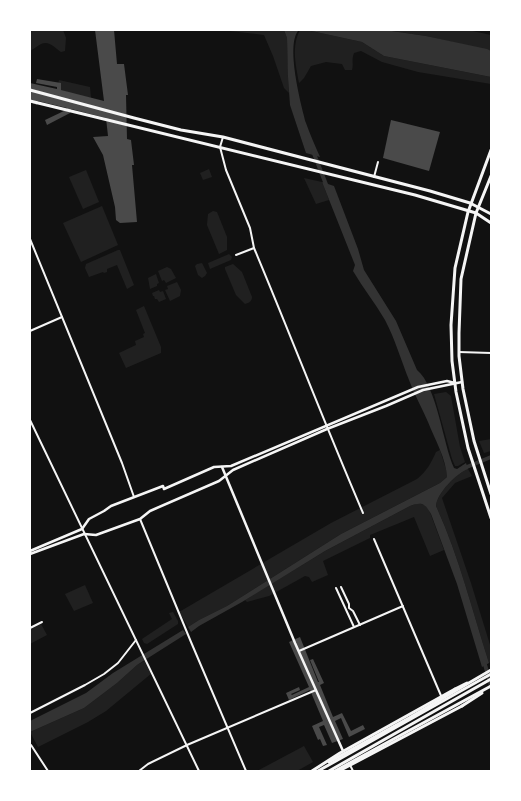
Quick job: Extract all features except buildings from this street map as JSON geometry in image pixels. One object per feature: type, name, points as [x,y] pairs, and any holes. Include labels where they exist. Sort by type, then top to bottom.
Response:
[{"type":"main road","points":[[30,90],[181,130],[223,138],[430,191],[470,203],[491,214]]},
{"type":"main road","points":[[30,101],[415,196],[476,213],[491,223]]},
{"type":"main road","points":[[491,150],[470,203],[455,268],[451,325],[452,361],[455,383],[468,448],[491,518]]},
{"type":"main road","points":[[491,176],[476,213],[461,279],[458,333],[462,382],[474,441],[491,494]]},
{"type":"main road","points":[[312,771],[443,699],[491,670]]},
{"type":"main road","points":[[318,771],[491,674]]},
{"type":"main road","points":[[312,771],[340,753],[455,689],[479,678]]},
{"type":"main road","points":[[328,771],[491,679]]},
{"type":"main road","points":[[335,771],[491,686]]},
{"type":"main road","points":[[339,771],[462,706],[480,695],[485,689]]},
{"type":"street","points":[[223,138],[220,147],[226,170],[250,228],[254,248],[303,366],[326,427],[363,512]]},
{"type":"street","points":[[374,176],[378,162]]},
{"type":"street","points":[[30,239],[122,463],[134,497]]},
{"type":"street","points":[[236,255],[254,248]]},
{"type":"street","points":[[30,331],[62,317]]},
{"type":"street","points":[[459,352],[491,353]]},
{"type":"street","points":[[30,551],[82,530],[89,519],[111,506],[163,486],[164,489],[214,467],[231,466],[418,387],[447,381],[455,383]]},
{"type":"street","points":[[30,554],[84,534],[96,535],[140,519],[150,511],[219,481],[233,470],[326,427],[386,406],[423,390],[462,382]]},
{"type":"street","points":[[30,420],[199,771]]},
{"type":"street","points":[[222,467],[299,651],[353,771]]},
{"type":"street","points":[[140,519],[190,642],[246,771]]},
{"type":"street","points":[[374,538],[443,699]]},
{"type":"street","points":[[336,588],[354,627]]},
{"type":"street","points":[[341,588],[349,608],[353,611],[360,625]]},
{"type":"street","points":[[299,651],[403,606]]},
{"type":"street","points":[[30,628],[42,622]]},
{"type":"street","points":[[30,713],[104,674],[118,663],[136,640]]},
{"type":"street","points":[[139,771],[148,764],[187,745],[316,690]]},
{"type":"street","points":[[32,744],[48,771]]},
{"type":"shaded area","points":[[30,30],[63,30],[66,38],[65,51],[61,52],[52,45],[44,43],[30,51]]},
{"type":"shaded area","points":[[221,30],[284,30],[287,38],[289,93],[284,88],[264,35]]},
{"type":"shaded area","points":[[284,30],[299,30],[295,37],[293,47],[295,75],[306,123],[320,157],[306,153],[290,105],[287,38]]},
{"type":"shaded area","points":[[300,30],[307,30],[362,42],[384,56],[491,77],[491,84],[418,72],[382,62],[361,51],[354,53],[352,70],[345,70],[342,64],[326,62],[311,66],[304,78],[299,83],[295,49],[297,36]]},
{"type":"shaded area","points":[[307,30],[385,30],[426,36],[487,49],[491,51],[491,77],[384,56],[362,42]]},
{"type":"shaded area","points":[[385,30],[468,30],[491,35],[491,51],[426,36]]},
{"type":"shaded area","points":[[59,80],[90,87],[91,98],[57,89]]},
{"type":"shaded area","points":[[209,169],[212,177],[203,180],[200,173]]},
{"type":"shaded area","points":[[86,170],[99,202],[83,209],[69,177]]},
{"type":"shaded area","points":[[304,178],[322,182],[329,200],[316,204]]},
{"type":"shaded area","points":[[322,182],[334,186],[358,249],[364,270],[396,321],[417,370],[424,378],[430,389],[454,468],[457,469],[466,463],[468,469],[448,484],[440,495],[436,506],[452,544],[489,663],[482,667],[457,584],[431,514],[422,504],[410,506],[325,551],[191,632],[188,627],[227,606],[341,534],[440,483],[447,477],[445,463],[440,449],[411,385],[389,327],[353,271],[355,265]]},
{"type":"shaded area","points":[[102,206],[118,245],[81,262],[63,223]]},
{"type":"shaded area","points":[[213,211],[217,212],[227,237],[227,250],[219,254],[207,225],[208,214]]},
{"type":"shaded area","points":[[120,250],[134,285],[127,289],[117,265],[107,269],[107,272],[89,277],[85,268],[86,264]]},
{"type":"shaded area","points":[[229,254],[232,257],[231,260],[210,269],[208,263]]},
{"type":"shaded area","points":[[202,263],[207,273],[202,278],[198,275],[195,266]]},
{"type":"shaded area","points":[[233,264],[242,272],[252,297],[251,301],[246,304],[236,295],[225,269],[225,267]]},
{"type":"shaded area","points":[[167,267],[171,269],[176,278],[166,283],[164,280],[162,281],[158,271]]},
{"type":"shaded area","points":[[156,274],[159,283],[157,286],[150,289],[148,278]]},
{"type":"shaded area","points":[[177,282],[181,290],[180,296],[170,301],[165,290],[168,289],[167,286]]},
{"type":"shaded area","points":[[159,290],[160,292],[163,291],[166,299],[159,302],[155,299],[152,293]]},
{"type":"shaded area","points":[[144,306],[161,347],[161,353],[126,368],[119,353],[136,345],[135,341],[144,337],[143,334],[145,333],[136,310]]},
{"type":"shaded area","points":[[446,392],[451,396],[460,447],[465,462],[458,466],[455,466],[452,459],[434,394]]},
{"type":"shaded area","points":[[491,439],[491,451],[484,453],[479,441]]},
{"type":"shaded area","points":[[440,450],[447,477],[440,483],[341,534],[227,606],[188,627],[179,612],[331,523],[417,479],[428,467],[436,452]]},
{"type":"shaded area","points":[[468,469],[472,476],[455,483],[442,498],[491,648],[491,661],[489,663],[452,544],[436,506],[440,495],[448,484]]},
{"type":"shaded area","points":[[418,503],[428,507],[444,550],[430,556],[414,517],[370,535],[370,538],[323,561],[328,575],[312,582],[309,577],[305,576],[269,596],[247,602],[245,600],[325,551]]},
{"type":"shaded area","points":[[85,585],[93,603],[74,611],[65,594]]},
{"type":"shaded area","points":[[173,612],[178,624],[147,644],[144,643],[142,639],[172,619],[169,613]]},
{"type":"shaded area","points":[[41,624],[47,635],[30,644],[30,629]]},
{"type":"shaded area","points":[[183,630],[186,634],[137,665],[117,683],[84,708],[30,732],[30,721],[86,693],[113,673]]},
{"type":"shaded area","points":[[146,660],[152,673],[106,711],[88,722],[38,747],[30,732],[84,708],[117,683],[137,665]]},
{"type":"shaded area","points":[[304,746],[313,762],[297,771],[257,771]]},
{"type":"waterway","points":[[313,151],[327,187]]},
{"type":"waterway","points":[[462,469],[491,457]]},
{"type":"waterway","points":[[484,661],[491,686]]}]
